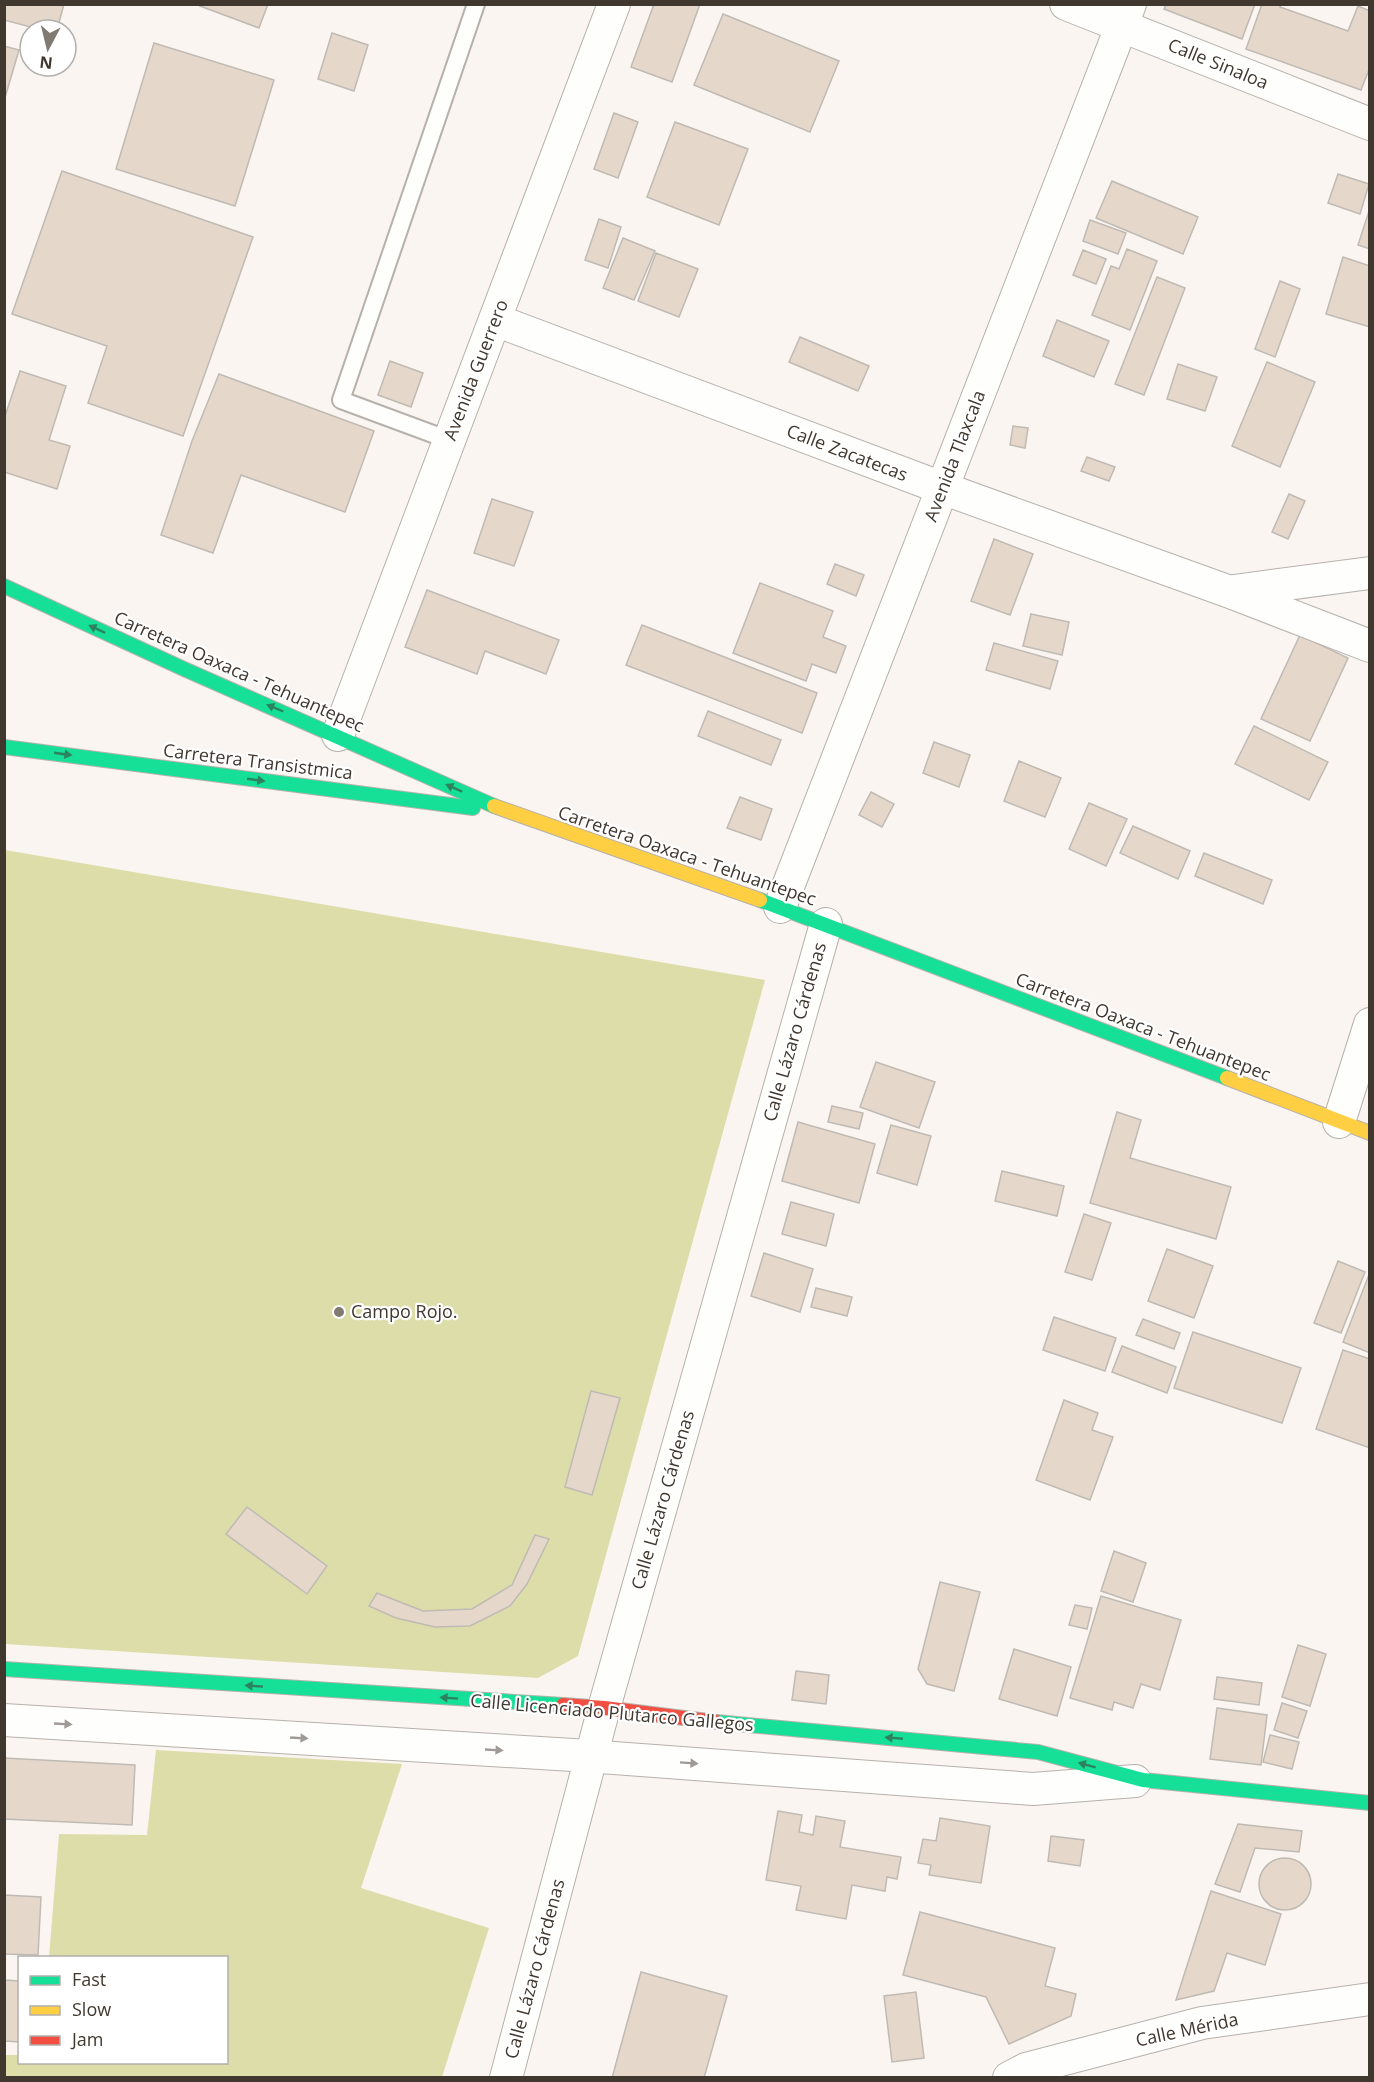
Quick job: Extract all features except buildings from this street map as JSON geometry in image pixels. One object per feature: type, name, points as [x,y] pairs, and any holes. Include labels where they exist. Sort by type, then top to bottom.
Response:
[{"type":"main road","name":"Carretera Oaxaca - Tehuantepec","points":[[4,586],[184,669],[338,735],[507,812],[826,924],[1370,1133]]},
{"type":"main road","name":"Carretera Transistmica","points":[[4,747],[507,812]]},
{"type":"main road","name":"Calle Licenciado Plutarco Gallegos","points":[[4,1670],[604,1708],[688,1719],[1038,1752],[1143,1780],[1370,1803]]},
{"type":"street","name":"Avenida Guerrero","points":[[338,735],[614,4]]},
{"type":"street","name":"Calle Sinaloa","points":[[1066,4],[1126,15],[1370,124]]},
{"type":"street","name":"Avenida Tlaxcala","points":[[780,907],[1126,15]]},
{"type":"street","name":"Calle Zacatecas","points":[[495,320],[1370,646]]},
{"type":"street","points":[[1230,592],[1370,573]]},
{"type":"street","name":"Calle Lázaro Cárdenas","points":[[506,2078],[604,1708],[826,924]]},
{"type":"street","points":[[1339,1122],[1370,1024]]},
{"type":"street","name":"Calle Licenciado Plutarco Gallegos","points":[[4,1720],[591,1756],[1034,1789],[1143,1780]]},
{"type":"street","name":"Calle Mérida","points":[[1009,2078],[1026,2069],[1202,2023],[1370,1999]]},
{"type":"lane","points":[[449,440],[341,400],[476,4]]},
{"type":"green space","name":"Campo Rojo.","points":[[5,850],[765,980],[578,1656],[538,1678],[5,1644]]},
{"type":"green space","points":[[156,1750],[402,1764],[361,1888],[489,1928],[442,2077],[5,2077],[5,2055],[18,2055],[18,2064],[228,2064],[228,1956],[49,1956],[59,1834],[147,1835]]},
{"type":"traffic: fast","points":[[4,586],[184,669],[494,806]]},
{"type":"traffic: fast","points":[[4,747],[473,808]]},
{"type":"traffic: fast","points":[[760,900],[1227,1078]]},
{"type":"traffic: fast","points":[[4,1669],[563,1705]]},
{"type":"traffic: fast","points":[[716,1722],[1038,1752],[1143,1780],[1370,1803]]},
{"type":"traffic: slow","points":[[494,806],[760,900]]},
{"type":"traffic: slow","points":[[1227,1078],[1370,1133]]},
{"type":"traffic: jam","points":[[563,1705],[716,1722]]},
{"type":"place","name":"Campo Rojo.","points":[[339,1312]]}]
